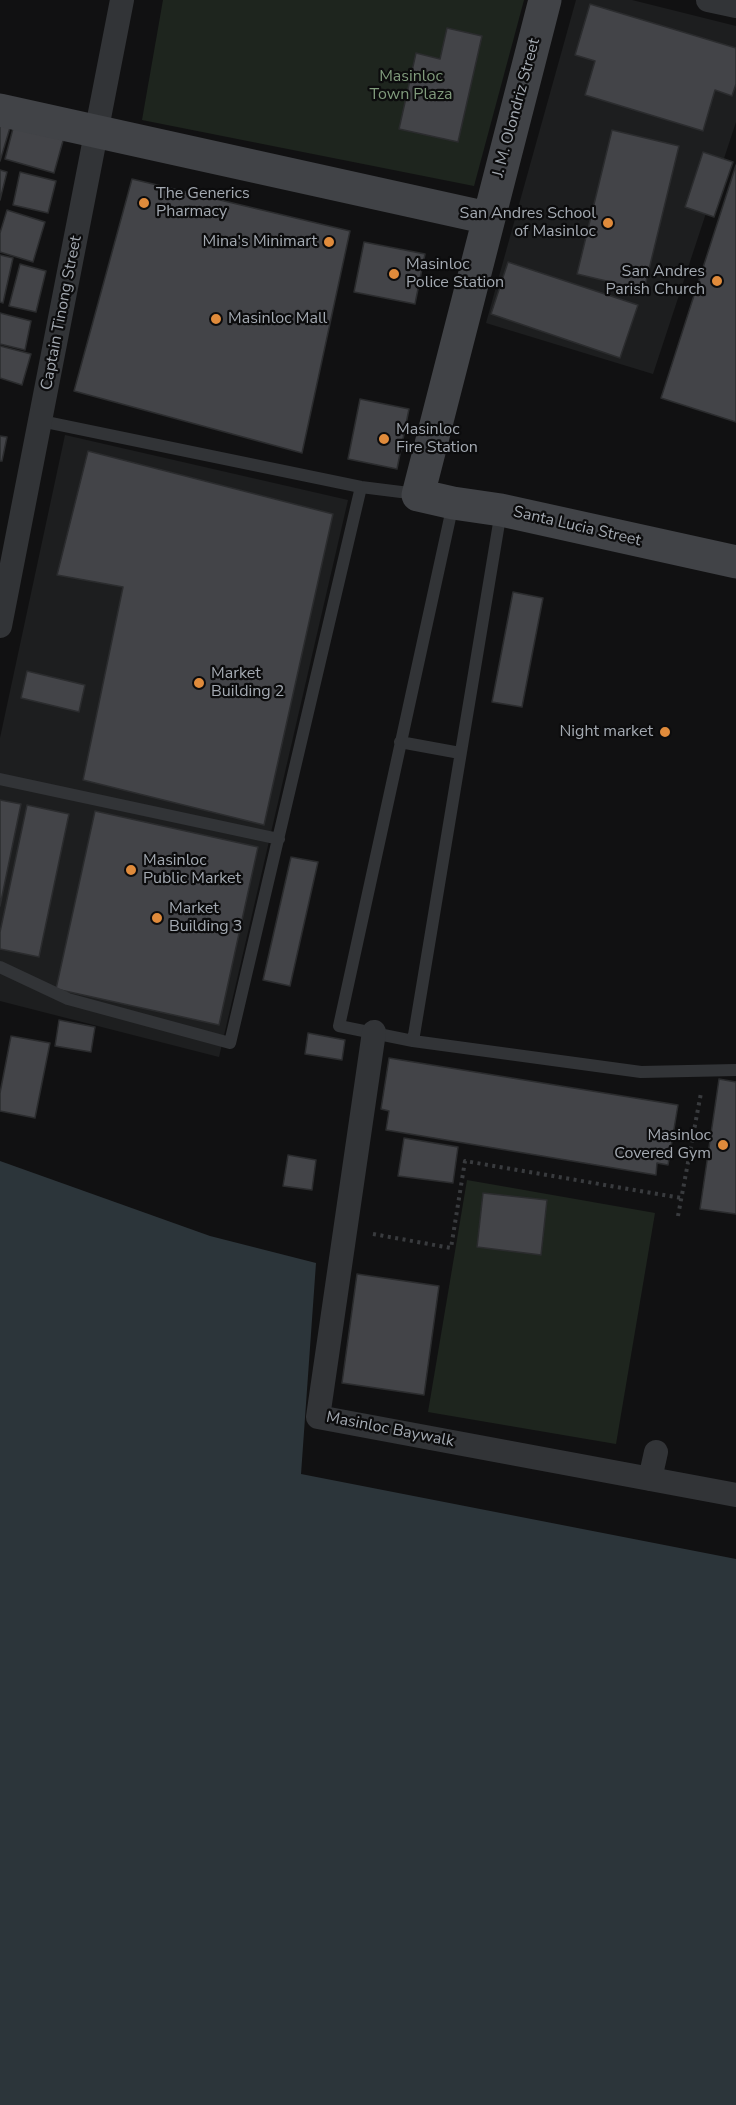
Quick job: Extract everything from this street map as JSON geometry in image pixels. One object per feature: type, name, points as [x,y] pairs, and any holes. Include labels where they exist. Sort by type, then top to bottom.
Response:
[{"type":"street","name":"Captain Tinong Street","points":[[0,626],[122,0]]},
{"type":"street","name":"J. M. Olondriz Street","points":[[418,495],[545,0]]},
{"type":"street","points":[[708,0],[736,6]]},
{"type":"street","points":[[0,110],[488,218]]},
{"type":"street","name":"Santa Lucia Street","points":[[418,495],[501,510],[736,562]]},
{"type":"street","name":"Masinloc Baywalk","points":[[374,1032],[318,1417],[736,1495]]},
{"type":"street","points":[[650,1479],[656,1452]]},
{"type":"lane","points":[[40,421],[361,487],[418,495]]},
{"type":"lane","points":[[0,967],[68,999],[230,1043],[361,487]]},
{"type":"lane","points":[[453,503],[339,1026],[413,1041],[641,1072],[736,1070]]},
{"type":"lane","points":[[413,1041],[501,510]]},
{"type":"lane","points":[[400,742],[460,753]]},
{"type":"lane","points":[[0,779],[279,839]]},
{"type":"path","points":[[678,1216],[705,1072]]},
{"type":"path","points":[[345,1229],[451,1248],[465,1161],[681,1198]]},
{"type":"shaded area","name":"San Andres School of Masinloc","points":[[576,0],[632,0],[736,26],[736,122],[653,374],[486,323]]},
{"type":"shaded area","name":"Masinloc Public Market","points":[[65,435],[348,500],[219,1057],[0,1001],[0,738]]},
{"type":"shaded area","points":[[0,1161],[210,1236],[316,1263],[301,1474],[736,1559],[736,2105],[0,2105]]},
{"type":"green space","name":"Masinloc Town Plaza","points":[[163,0],[524,0],[474,186],[142,120]]},
{"type":"green space","points":[[467,1180],[655,1213],[616,1444],[428,1412]]},
{"type":"building","points":[[590,4],[736,48],[736,84],[732,96],[715,90],[703,131],[585,95],[595,61],[575,55]]},
{"type":"building","points":[[447,28],[482,36],[458,142],[399,129],[416,53],[440,59]]},
{"type":"building","points":[[0,117],[12,121],[0,161]]},
{"type":"building","points":[[16,117],[66,130],[54,173],[5,159]]},
{"type":"building","points":[[612,130],[679,146],[644,290],[577,274]]},
{"type":"building","points":[[703,152],[733,162],[714,217],[685,207]]},
{"type":"building","name":"San Andres Parish Church","points":[[736,165],[736,422],[661,398]]},
{"type":"building","points":[[0,170],[7,172],[0,200]]},
{"type":"building","points":[[20,172],[56,181],[48,213],[13,205]]},
{"type":"building","points":[[132,179],[350,231],[302,453],[74,391]]},
{"type":"building","points":[[7,210],[45,222],[33,262],[0,252],[0,233]]},
{"type":"building","points":[[364,242],[425,254],[415,304],[354,292]]},
{"type":"building","points":[[0,255],[13,258],[3,303],[0,302]]},
{"type":"building","points":[[508,262],[638,305],[620,358],[491,314]]},
{"type":"building","points":[[20,264],[46,271],[36,312],[9,306]]},
{"type":"building","points":[[0,313],[31,321],[25,350],[0,344]]},
{"type":"building","points":[[0,346],[31,354],[22,385],[0,378]]},
{"type":"building","points":[[360,399],[409,409],[397,469],[348,459]]},
{"type":"building","points":[[0,436],[7,437],[2,461],[0,461]]},
{"type":"building","name":"Market Building 2","points":[[88,451],[333,514],[264,825],[83,780],[123,587],[57,575]]},
{"type":"building","points":[[513,592],[543,598],[522,707],[492,702]]},
{"type":"building","points":[[27,671],[85,685],[79,712],[21,698]]},
{"type":"building","points":[[0,800],[21,804],[0,906]]},
{"type":"building","points":[[27,805],[69,814],[39,957],[0,949],[0,932]]},
{"type":"building","name":"Market Building 3","points":[[95,811],[258,847],[219,1025],[56,989]]},
{"type":"building","points":[[291,857],[318,862],[290,986],[263,980]]},
{"type":"building","points":[[59,1020],[95,1027],[91,1052],[55,1046]]},
{"type":"building","points":[[308,1033],[345,1040],[342,1060],[305,1054]]},
{"type":"building","points":[[11,1036],[50,1043],[35,1118],[0,1111],[0,1093]]},
{"type":"building","points":[[389,1058],[678,1105],[668,1165],[657,1163],[656,1175],[386,1130],[389,1111],[381,1109]]},
{"type":"building","name":"Masinloc Covered Gym","points":[[719,1079],[736,1082],[736,1214],[700,1209]]},
{"type":"building","points":[[404,1138],[458,1147],[453,1183],[398,1176]]},
{"type":"building","points":[[288,1155],[316,1160],[312,1190],[283,1186]]},
{"type":"building","points":[[483,1193],[547,1200],[541,1255],[477,1247]]},
{"type":"building","points":[[357,1274],[439,1286],[424,1395],[342,1383]]},
{"type":"place","name":"The Generics Pharmacy","points":[[144,203]]},
{"type":"place","name":"San Andres School of Masinloc","points":[[608,223]]},
{"type":"place","name":"Mina's Minimart","points":[[329,242]]},
{"type":"place","name":"Masinloc Police Station","points":[[394,274]]},
{"type":"place","name":"San Andres Parish Church","points":[[717,281]]},
{"type":"place","name":"Masinloc Mall","points":[[216,319]]},
{"type":"place","name":"Masinloc Fire Station","points":[[384,439]]},
{"type":"place","name":"Market Building 2","points":[[199,683]]},
{"type":"place","name":"Night market","points":[[665,732]]},
{"type":"place","name":"Masinloc Public Market","points":[[131,870]]},
{"type":"place","name":"Market Building 3","points":[[157,918]]},
{"type":"place","name":"Masinloc Covered Gym","points":[[723,1145]]}]
